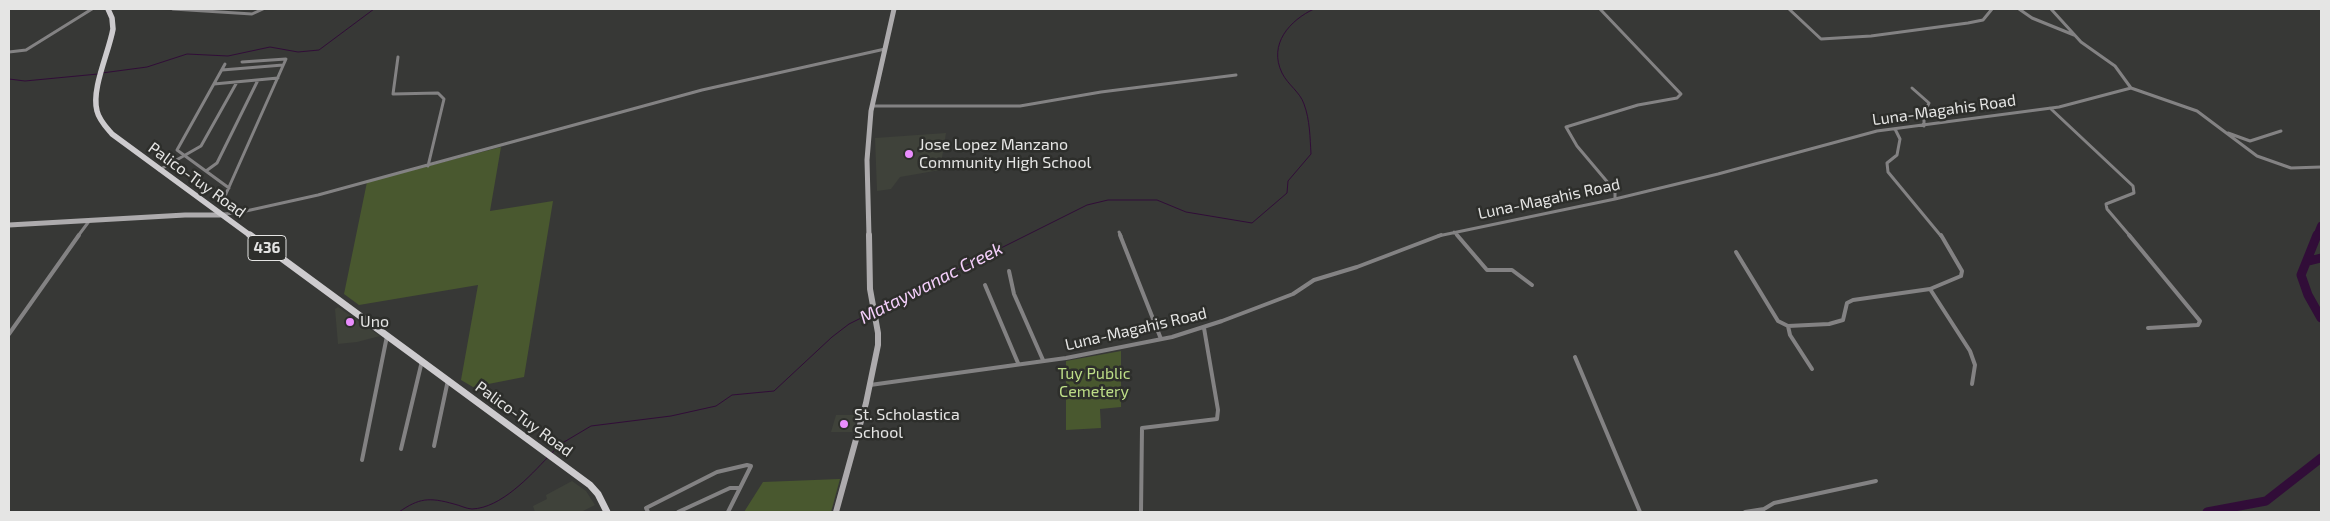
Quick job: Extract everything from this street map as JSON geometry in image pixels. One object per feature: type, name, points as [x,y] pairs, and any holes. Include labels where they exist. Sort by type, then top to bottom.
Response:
[{"type":"main road","name":"Palico-Tuy Road","points":[[108,9],[114,17],[113,28],[100,80],[96,108],[101,121],[112,134],[590,485],[607,512]]},
{"type":"street","points":[[9,52],[26,50],[92,9]]},
{"type":"street","points":[[173,9],[252,14],[262,9]]},
{"type":"street","points":[[836,512],[870,385],[878,345],[872,299],[867,160],[872,106],[894,9]]},
{"type":"street","points":[[1600,9],[1646,55],[1681,94],[1678,98],[1638,105],[1566,127],[1577,146],[1615,191],[1615,199]]},
{"type":"street","points":[[1789,9],[1821,39],[1870,36],[1968,23],[1983,20],[1992,9]]},
{"type":"street","points":[[2019,9],[2032,18],[2076,35]]},
{"type":"street","points":[[2051,9],[2081,42],[2110,61],[2131,88],[2191,107],[2257,156],[2291,168],[2321,167]]},
{"type":"street","points":[[9,225],[220,215],[283,204],[702,90],[884,49]]},
{"type":"street","points":[[398,57],[393,94],[438,93],[442,94],[444,99],[428,166]]},
{"type":"street","points":[[220,200],[225,196],[229,188],[286,59],[265,58],[242,62]]},
{"type":"street","points":[[225,64],[178,151],[229,188]]},
{"type":"street","points":[[222,70],[283,65]]},
{"type":"street","points":[[872,106],[1020,106],[1101,92],[1236,75]]},
{"type":"street","points":[[214,84],[278,78]]},
{"type":"street","points":[[206,171],[216,165],[258,80]]},
{"type":"street","points":[[159,170],[202,144],[237,82]]},
{"type":"street","points":[[1912,88],[1929,103],[1924,113],[1924,126]]},
{"type":"street","name":"Luna-Magahis Road","points":[[870,385],[1018,363],[1066,358],[1161,339],[1204,328],[1293,294],[1314,280],[1358,267],[1454,232],[1615,199],[1718,174],[1877,131],[2050,108],[2131,88]]},
{"type":"street","points":[[2050,108],[2133,186],[2134,193],[2106,204],[2107,209],[2200,321],[2198,325],[2148,328]]},
{"type":"street","points":[[1736,252],[1778,321],[1788,326],[1829,324],[1843,320],[1847,303],[1853,300],[1930,289],[1961,276],[1962,271],[1938,231],[1888,172],[1887,163],[1897,155],[1900,139],[1895,129]]},
{"type":"street","points":[[2222,130],[2250,141],[2281,131]]},
{"type":"street","points":[[9,334],[90,220]]},
{"type":"street","points":[[1119,232],[1161,339]]},
{"type":"street","points":[[1454,232],[1487,270],[1517,270],[1532,285]]},
{"type":"street","points":[[1009,271],[1014,294],[1043,360]]},
{"type":"street","points":[[985,285],[1018,363]]},
{"type":"street","points":[[1930,289],[1932,295],[1970,351],[1975,365],[1972,384]]},
{"type":"street","points":[[1788,326],[1790,335],[1812,369]]},
{"type":"street","points":[[1141,512],[1142,428],[1217,419],[1218,410],[1204,328]]},
{"type":"street","points":[[362,460],[386,336]]},
{"type":"street","points":[[1575,357],[1640,512]]},
{"type":"street","points":[[402,449],[422,361]]},
{"type":"street","points":[[434,446],[448,380]]},
{"type":"street","points":[[648,512],[646,508],[717,472],[747,465],[751,466],[728,512]]},
{"type":"street","points":[[1745,512],[1764,509],[1774,503],[1876,481]]},
{"type":"street","points":[[678,512],[730,488],[740,488]]},
{"type":"shaded area","name":"Jose Lopez Manzano Community High School","points":[[946,133],[940,170],[900,177],[891,189],[877,191],[875,138]]},
{"type":"shaded area","points":[[338,307],[380,336],[357,342],[338,344],[335,309]]},
{"type":"shaded area","name":"St. Scholastica School","points":[[836,415],[857,415],[853,432],[831,432]]},
{"type":"shaded area","points":[[572,481],[586,491],[595,505],[581,512],[535,512],[533,506],[547,499],[546,495]]},
{"type":"green space","points":[[501,147],[490,211],[553,201],[524,377],[473,387],[461,380],[478,285],[359,305],[344,294],[367,182]]},
{"type":"green space","name":"Tuy Public Cemetery","points":[[1121,351],[1121,407],[1100,409],[1101,428],[1066,430],[1066,361]]},
{"type":"green space","points":[[840,479],[831,512],[744,512],[763,482]]},
{"type":"waterway","points":[[102,73],[147,67],[187,54],[228,56],[270,47],[298,52],[319,50],[374,9]]},
{"type":"waterway","name":"Mataywanac Creek","points":[[877,310],[1087,205],[1108,200],[1157,200],[1186,212],[1252,223],[1287,193],[1288,181],[1311,154],[1309,123],[1306,110],[1300,96],[1282,73],[1278,62],[1278,52],[1284,34],[1290,26],[1314,9]]},
{"type":"waterway","points":[[9,79],[25,81],[98,74]]},
{"type":"waterway","points":[[2317,236],[2321,226]]},
{"type":"waterway","points":[[2317,235],[2301,275],[2308,295],[2321,318]]},
{"type":"waterway","points":[[2309,261],[2321,258]]},
{"type":"waterway","name":"Mataywanac Creek","points":[[552,453],[559,445],[591,426],[671,416],[716,406],[732,395],[774,391],[832,337],[849,324],[871,313]]},
{"type":"waterway","name":"Mataywanac Creek","points":[[399,512],[419,501],[425,500],[445,502],[470,509],[494,503],[514,490],[548,457]]},
{"type":"waterway","points":[[2207,512],[2266,501],[2321,458]]},
{"type":"place","name":"Jose Lopez Manzano Community High School","points":[[909,154]]},
{"type":"place","name":"Uno","points":[[350,322]]},
{"type":"place","name":"St. Scholastica School","points":[[844,424]]}]
